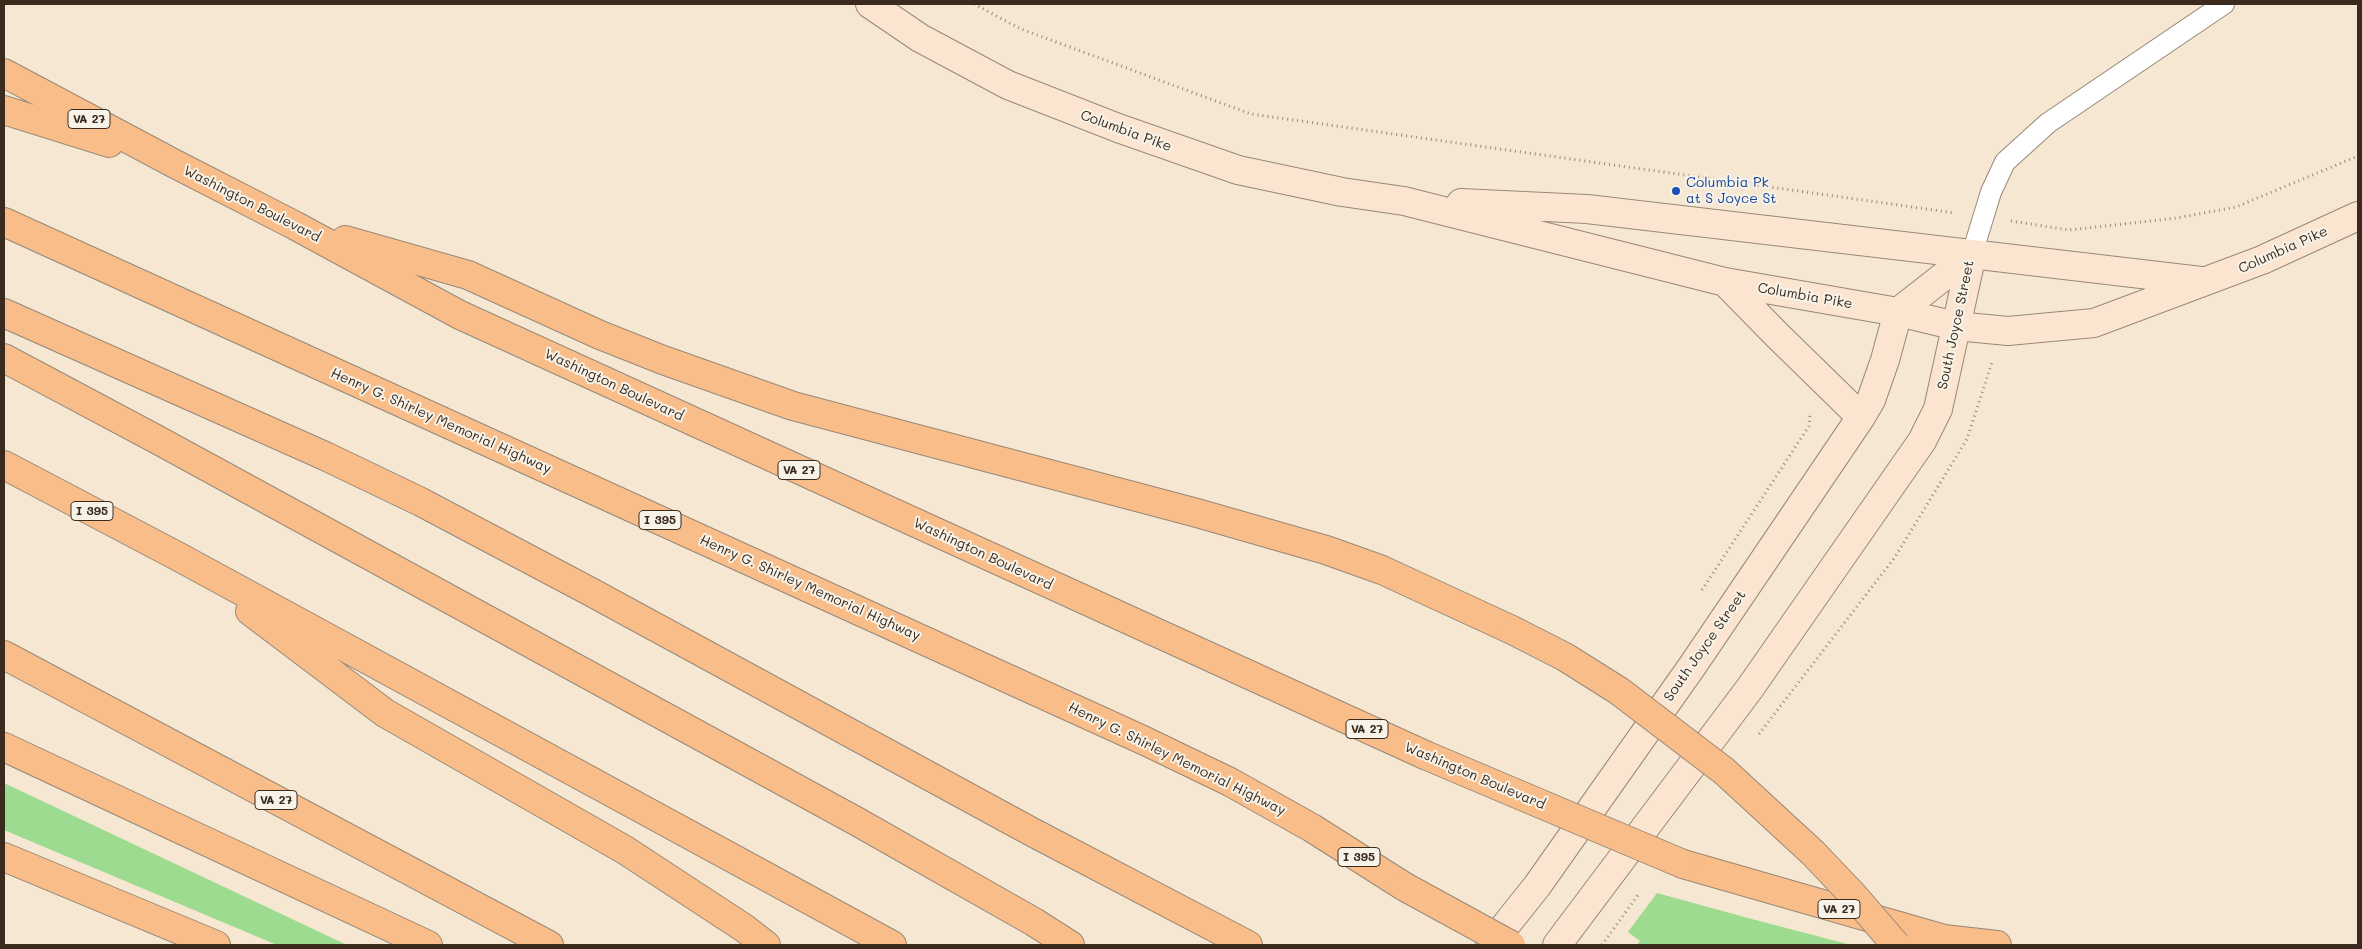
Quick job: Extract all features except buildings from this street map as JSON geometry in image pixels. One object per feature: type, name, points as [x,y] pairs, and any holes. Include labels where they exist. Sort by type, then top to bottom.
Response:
[{"type":"highway","name":"Washington Boulevard","points":[[4,73],[174,164],[294,225],[460,315],[1425,755],[1683,864],[1944,940],[1997,945]]},
{"type":"highway","points":[[4,110],[174,164]]},
{"type":"highway","name":"Henry G. Shirley Memorial Highway","points":[[4,222],[1087,714],[1230,782],[1312,828],[1405,887],[1484,945]]},
{"type":"highway","points":[[294,225],[468,275],[645,353],[793,406],[1206,515],[1326,550],[1382,570],[1512,630],[1565,657],[1619,691],[1724,771],[1813,853],[1853,895],[1896,945]]},
{"type":"highway","points":[[4,313],[317,453],[421,502],[675,637],[1041,837],[1248,945]]},
{"type":"highway","points":[[4,358],[839,811],[1018,912],[1070,945]]},
{"type":"highway","name":"I 395","points":[[4,465],[179,557],[892,945]]},
{"type":"highway","points":[[179,557],[385,713],[625,850],[766,945]]},
{"type":"highway","name":"VA 27","points":[[4,656],[549,945]]},
{"type":"highway","points":[[4,747],[428,945]]},
{"type":"highway","points":[[4,857],[216,945]]},
{"type":"highway","points":[[1405,887],[1511,945]]},
{"type":"highway","points":[[78,888],[174,945]]},
{"type":"main road","name":"Columbia Pike","points":[[870,4],[920,38],[1008,84],[1136,135],[1238,170],[1342,192],[1404,201],[1587,209],[2206,282]]},
{"type":"main road","name":"Columbia Pike","points":[[1404,201],[1725,282],[1898,312],[1956,326],[2008,331],[2094,323],[2262,260],[2358,216]]},
{"type":"main road","name":"South Joyce Street","points":[[1490,945],[1537,886],[1693,665],[1861,417],[1871,400],[1885,360],[1898,312],[1972,254]]},
{"type":"main road","name":"South Joyce Street","points":[[1557,945],[1750,688],[1922,441],[1938,409],[1972,254]]},
{"type":"main road","points":[[1725,282],[1776,335],[1861,417]]},
{"type":"lane","points":[[1972,254],[1985,217],[1991,192],[2005,162],[2048,122],[2224,4]]},
{"type":"path","points":[[974,4],[1021,29],[1251,114],[2069,230],[2176,218],[2236,207],[2358,156]]},
{"type":"path","points":[[1699,594],[1809,426],[1810,412]]},
{"type":"green space","points":[[4,783],[347,945],[277,945],[4,830]]},
{"type":"green space","points":[[1657,893],[1851,945],[1637,945],[1640,941],[1628,932]]},
{"type":"place","name":"Columbia Pk at S Joyce St","points":[[1676,191]]}]
